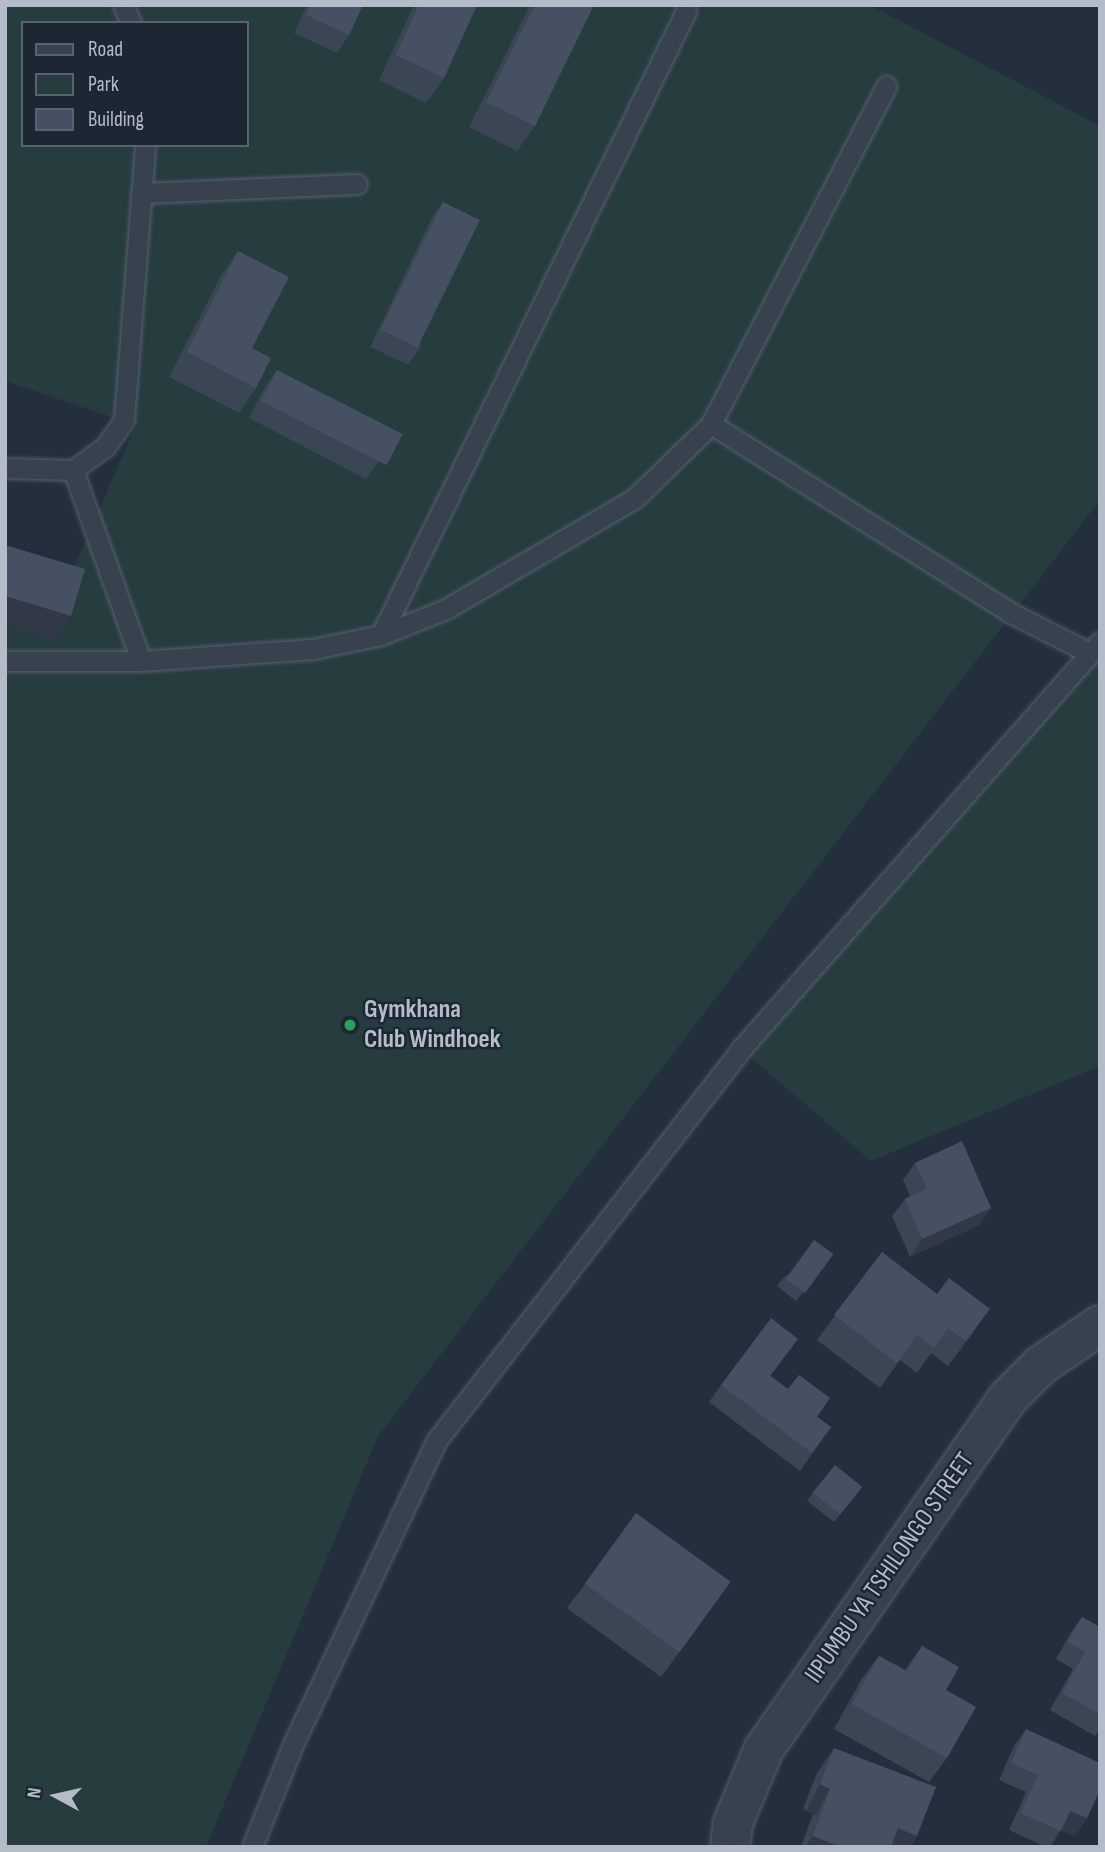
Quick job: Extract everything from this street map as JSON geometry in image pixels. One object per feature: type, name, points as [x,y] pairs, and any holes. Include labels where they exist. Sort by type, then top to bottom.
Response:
[{"type":"street","name":"IIPUMBU YA TSHILONGO STREET","points":[[730,1847],[733,1822],[764,1749],[1007,1399],[1041,1365],[1100,1325]]},
{"type":"lane","points":[[123,5],[130,21]]},
{"type":"lane","points":[[381,635],[686,11]]},
{"type":"lane","points":[[5,661],[141,661],[313,649],[381,635],[446,609],[635,498],[711,424],[886,86]]},
{"type":"lane","points":[[5,468],[73,470],[105,447],[124,420],[145,147]]},
{"type":"lane","points":[[141,193],[357,184]]},
{"type":"lane","points":[[252,1847],[294,1742],[437,1440],[741,1049],[1095,648],[1011,613],[711,424]]},
{"type":"lane","points":[[73,470],[141,661]]},
{"type":"green space","name":"Gymkhana Club Windhoek","points":[[5,5],[870,5],[1100,126],[1100,500],[378,1436],[206,1847],[5,1847],[5,553],[72,572],[136,425],[5,381]]},
{"type":"green space","points":[[1100,642],[1100,1066],[871,1161],[741,1049]]},
{"type":"building","points":[[311,5],[363,5],[349,35],[306,15]]},
{"type":"building","points":[[419,5],[477,5],[444,78],[396,55]]},
{"type":"building","points":[[535,5],[594,5],[535,126],[486,102]]},
{"type":"building","points":[[443,202],[480,220],[418,348],[381,330]]},
{"type":"building","points":[[238,251],[289,277],[252,348],[271,358],[256,388],[187,352]]},
{"type":"building","points":[[277,370],[403,434],[387,465],[261,401]]},
{"type":"building","points":[[5,545],[85,569],[71,616],[5,596]]},
{"type":"building","points":[[962,1141],[991,1208],[922,1239],[905,1199],[927,1189],[915,1163]]},
{"type":"building","points":[[814,1240],[833,1254],[805,1293],[786,1279]]},
{"type":"building","points":[[882,1252],[937,1294],[949,1278],[990,1309],[966,1341],[948,1328],[934,1348],[917,1335],[897,1363],[834,1315]]},
{"type":"building","points":[[771,1318],[798,1339],[770,1376],[788,1389],[799,1375],[830,1398],[817,1417],[831,1427],[812,1453],[721,1385]]},
{"type":"building","points":[[835,1465],[862,1487],[840,1514],[813,1492]]},
{"type":"building","points":[[636,1513],[731,1582],[680,1652],[585,1583]]},
{"type":"building","points":[[1082,1617],[1100,1627],[1100,1714],[1062,1693],[1085,1652],[1068,1642]]},
{"type":"building","points":[[922,1646],[959,1667],[946,1690],[976,1707],[947,1758],[852,1704],[879,1656],[907,1671]]},
{"type":"building","points":[[1026,1729],[1100,1763],[1100,1790],[1087,1818],[1070,1811],[1061,1831],[1021,1813],[1038,1775],[1011,1763]]},
{"type":"building","points":[[834,1748],[936,1787],[917,1836],[898,1828],[891,1847],[841,1847],[813,1836],[830,1789],[820,1784]]},
{"type":"place","name":"Gymkhana Club Windhoek","points":[[350,1025]]}]
